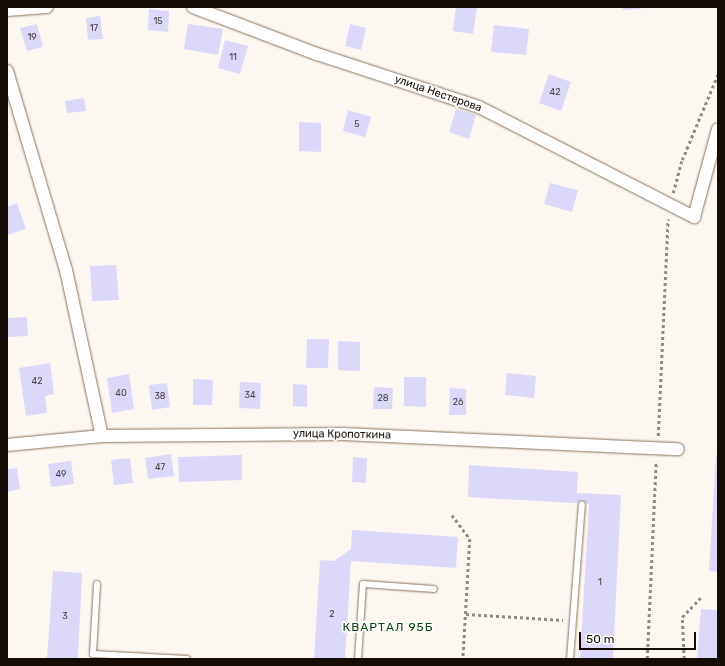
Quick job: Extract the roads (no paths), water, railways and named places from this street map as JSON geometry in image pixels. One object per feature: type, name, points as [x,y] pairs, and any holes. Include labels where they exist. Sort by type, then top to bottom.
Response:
[{"type":"street","points":[[7,10],[47,7]]},
{"type":"street","name":"улица Нестерова","points":[[193,7],[317,54],[480,107],[694,217],[718,129]]},
{"type":"street","points":[[7,71],[66,270],[102,436]]},
{"type":"street","name":"улица Кропоткина","points":[[7,445],[102,436],[343,434],[678,449]]},
{"type":"lane","points":[[570,659],[582,504]]},
{"type":"lane","points":[[97,584],[93,654],[187,659]]},
{"type":"lane","points":[[358,659],[363,584],[434,589]]},
{"type":"district","name":"КВАРТАЛ 95Б","points":[[388,628]]}]
